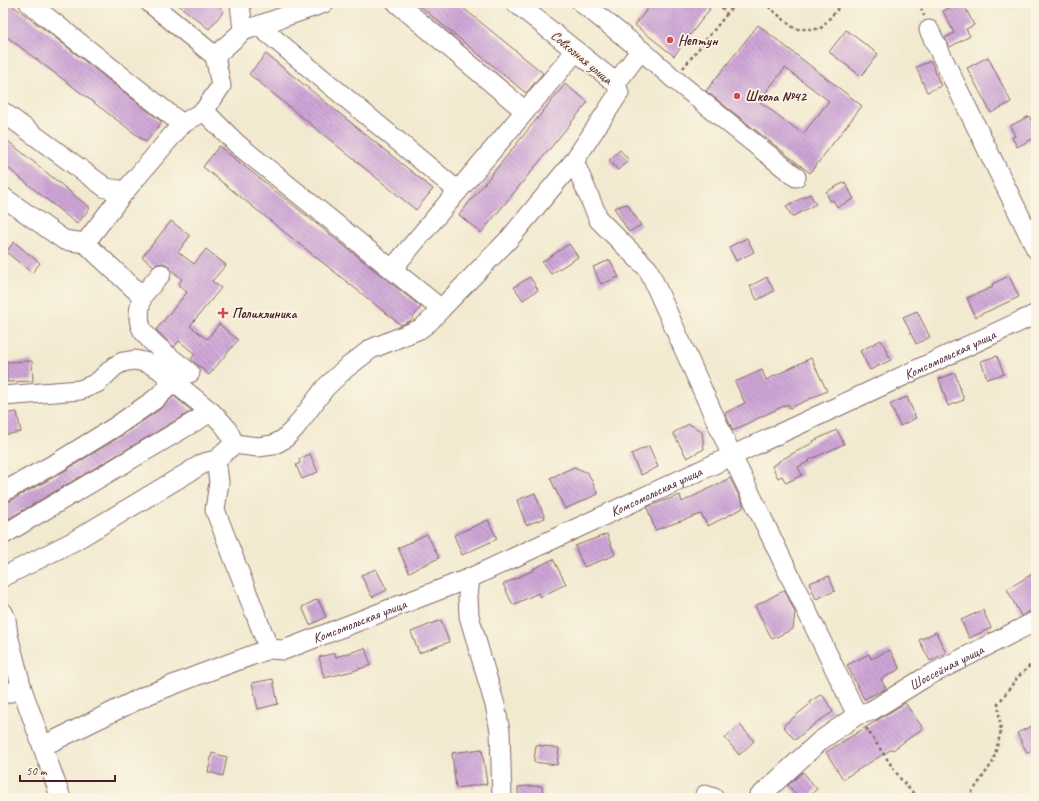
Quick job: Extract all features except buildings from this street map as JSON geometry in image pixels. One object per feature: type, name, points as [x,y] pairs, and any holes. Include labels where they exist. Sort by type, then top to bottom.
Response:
[{"type":"street","points":[[29,3],[182,124]]},
{"type":"street","points":[[85,243],[125,191],[182,124],[204,111],[221,86],[215,56],[150,3]]},
{"type":"street","points":[[240,3],[251,28],[458,191]]},
{"type":"street","points":[[215,56],[251,28],[324,3]]},
{"type":"street","points":[[397,3],[525,111]]},
{"type":"street","points":[[582,3],[796,177]]},
{"type":"street","name":"Совхозная улица","points":[[517,4],[616,83],[619,93],[574,161]]},
{"type":"street","points":[[929,30],[1036,249]]},
{"type":"street","points":[[616,83],[641,50]]},
{"type":"street","points":[[392,269],[576,51]]},
{"type":"street","points":[[204,111],[237,144],[441,309]]},
{"type":"street","points":[[3,112],[106,188],[125,191]]},
{"type":"street","points":[[3,577],[74,541],[204,463],[216,460],[234,444],[258,447],[273,445],[284,439],[325,388],[345,369],[371,349],[420,329],[429,322],[510,238],[574,161],[599,220],[648,269],[732,456],[857,715]]},
{"type":"street","points":[[3,197],[64,240],[85,243],[142,296]]},
{"type":"street","points":[[161,274],[142,296],[139,310],[141,327],[148,338],[190,373]]},
{"type":"street","name":"Комсомольская улица","points":[[43,746],[147,695],[269,649],[284,650],[470,578],[1036,314]]},
{"type":"street","points":[[3,396],[80,390],[97,383],[115,366],[123,362],[135,360],[148,363],[159,369],[212,412],[230,432],[234,444]]},
{"type":"street","points":[[3,492],[58,462],[115,426],[154,400],[174,382]]},
{"type":"street","points":[[3,535],[212,412]]},
{"type":"street","points":[[216,460],[219,482],[215,510],[269,649]]},
{"type":"street","points":[[470,578],[468,596],[469,616],[495,705],[500,731],[502,798]]},
{"type":"street","points":[[3,612],[6,619],[8,636],[22,689],[61,798]]},
{"type":"street","name":"Шоссейная улица","points":[[758,798],[820,741],[857,715],[871,711],[924,678],[1036,621]]},
{"type":"street","points":[[3,694],[22,689]]},
{"type":"path","points":[[718,3],[727,14]]},
{"type":"path","points":[[674,79],[736,3]]},
{"type":"path","points":[[764,3],[795,29],[820,29],[843,3]]},
{"type":"path","points":[[968,798],[993,762],[1001,731],[998,704],[1016,678],[1036,660]]},
{"type":"path","points":[[857,715],[902,781],[918,798]]},
{"type":"place","name":"Нептун","points":[[670,40]]},
{"type":"place","name":"Школа №42","points":[[737,96]]},
{"type":"place","name":"Поликлиника","points":[[223,313]]}]
